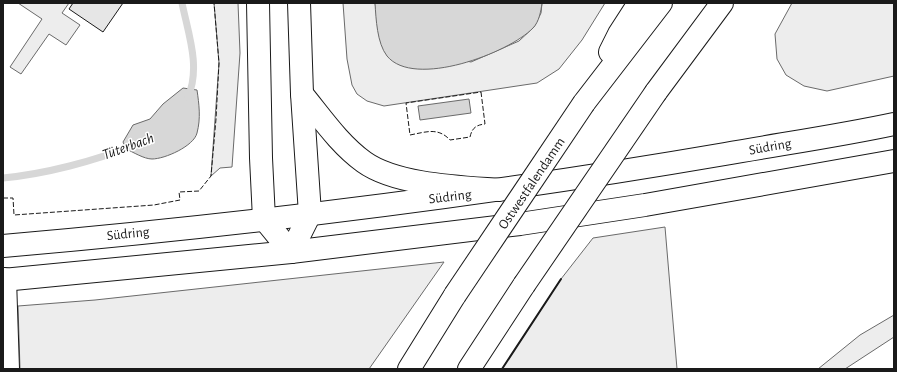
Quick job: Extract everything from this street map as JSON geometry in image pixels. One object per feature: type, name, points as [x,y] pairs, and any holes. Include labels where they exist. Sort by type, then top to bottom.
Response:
[{"type":"main road","points":[[258,3],[261,158],[264,219],[291,252]]},
{"type":"main road","points":[[291,252],[310,214],[302,94],[299,3]]},
{"type":"main road","points":[[584,103],[619,34],[639,3]]},
{"type":"main road","name":"Ostwestfalendamm","points":[[409,369],[455,295],[584,103],[661,3]]},
{"type":"main road","points":[[469,369],[524,285],[656,92],[722,3]]},
{"type":"main road","points":[[302,94],[341,142],[366,163],[390,174],[421,182],[500,190]]},
{"type":"main road","name":"Südring","points":[[3,246],[310,214],[500,190],[645,168],[894,124]]},
{"type":"main road","points":[[8,369],[4,280],[291,252],[520,224],[645,205],[894,161]]},
{"type":"shaded area","points":[[18,3],[69,3],[62,13],[80,25],[66,45],[49,34],[21,74],[10,67],[42,19]]},
{"type":"shaded area","points":[[214,3],[238,3],[240,53],[232,167],[220,168],[211,176],[219,63]]},
{"type":"shaded area","points":[[343,3],[375,3],[381,42],[471,62],[519,41],[534,27],[541,13],[542,3],[605,3],[582,40],[559,69],[537,83],[384,106],[367,101],[357,94],[352,85],[347,59]]},
{"type":"shaded area","points":[[792,3],[894,3],[894,76],[827,91],[804,86],[786,75],[777,59],[775,34]]},
{"type":"shaded area","points":[[665,227],[677,369],[502,369],[561,279],[593,238]]},
{"type":"shaded area","points":[[444,262],[369,369],[20,369],[18,306],[95,300]]},
{"type":"shaded area","points":[[894,315],[894,337],[845,369],[818,369],[860,335]]},
{"type":"water","points":[[375,3],[542,3],[535,26],[521,38],[504,48],[461,64],[439,68],[418,69],[400,65],[387,56],[379,38]]},
{"type":"water","points":[[183,88],[197,90],[198,95],[199,122],[197,133],[191,143],[164,157],[152,159],[142,157],[126,149],[123,142],[133,125],[150,119],[163,104]]},
{"type":"water","points":[[469,99],[471,113],[420,120],[418,106]]},
{"type":"building","points":[[73,3],[123,3],[103,32],[69,9]]},
{"type":"waterway","name":"Tüterbach","points":[[182,3],[190,38],[193,62],[192,86],[188,97]]},
{"type":"waterway","name":"Tüterbach","points":[[3,178],[70,166],[134,145]]},
{"type":"fence","points":[[3,198],[13,198],[14,215],[154,205],[180,200],[179,192],[199,191],[211,176],[216,119],[219,63],[214,3]]},
{"type":"fence","points":[[481,92],[485,124],[479,125],[475,128],[470,137],[450,140],[441,133],[436,132],[410,135],[406,103],[481,92]]},
{"type":"wall","points":[[502,369],[561,279]]}]
